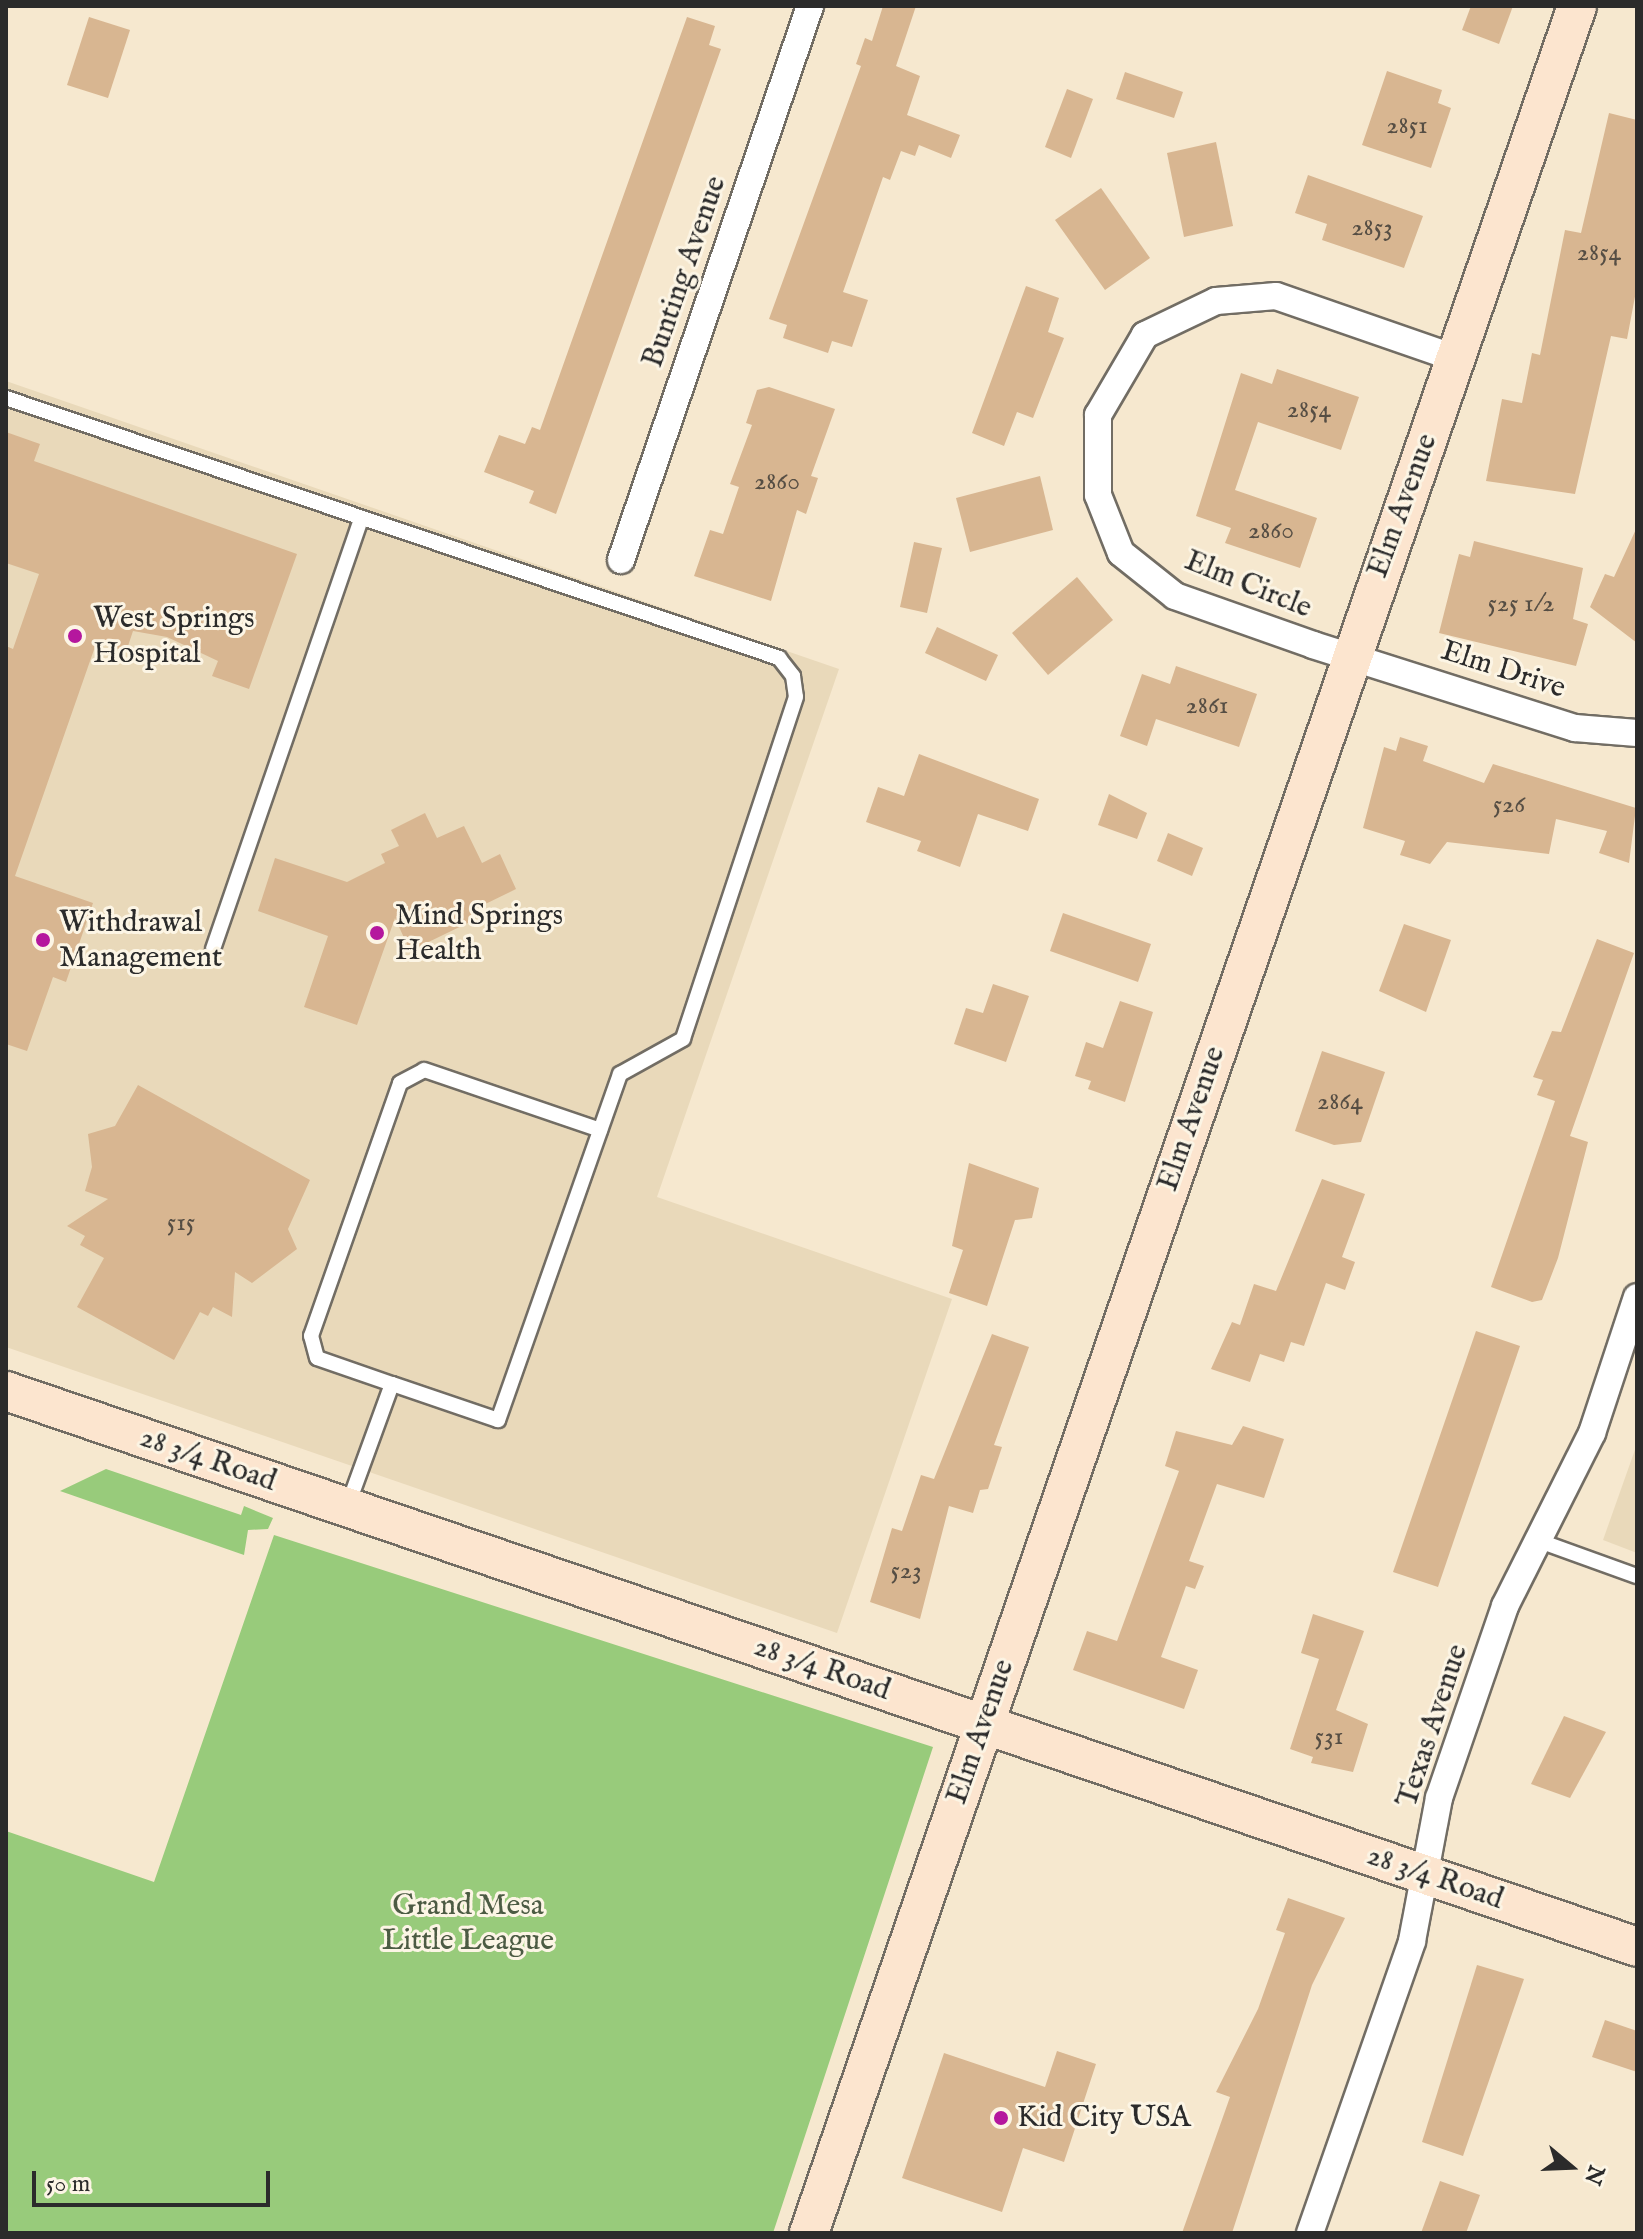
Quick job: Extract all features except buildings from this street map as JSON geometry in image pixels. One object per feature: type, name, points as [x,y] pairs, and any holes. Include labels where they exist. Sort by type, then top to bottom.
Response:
[{"type":"street","name":"Bunting Avenue","points":[[621,560],[810,6]]},
{"type":"street","name":"Elm Avenue","points":[[809,2233],[1577,6]]},
{"type":"street","name":"Elm Circle","points":[[1350,658],[1175,596],[1121,553],[1098,495],[1098,415],[1145,335],[1216,301],[1276,296],[1455,358]]},
{"type":"street","name":"Elm Drive","points":[[1350,658],[1575,728],[1637,733]]},
{"type":"street","name":"Texas Avenue","points":[[1310,2233],[1412,1941],[1439,1798],[1534,1539],[1592,1433],[1637,1297]]},
{"type":"street","name":"28 3/4 Road","points":[[6,1391],[1637,1947]]},
{"type":"lane","points":[[6,398],[779,658],[793,676],[796,697],[683,1039],[620,1074],[498,1420],[317,1358],[311,1336],[400,1083],[424,1070],[600,1130]]},
{"type":"lane","points":[[213,949],[361,518]]},
{"type":"lane","points":[[347,1507],[392,1384]]},
{"type":"lane","points":[[1534,1539],[1637,1576]]},
{"type":"shaded area","name":"Mind Springs Health","points":[[6,381],[839,669],[657,1197],[952,1299],[837,1633],[6,1347]]},
{"type":"shaded area","points":[[1637,1444],[1637,1553],[1603,1540]]},
{"type":"green space","points":[[106,1469],[241,1515],[244,1506],[273,1518],[268,1529],[248,1530],[244,1555],[60,1491]]},
{"type":"green space","name":"Grand Mesa Little League","points":[[274,1535],[933,1747],[773,2233],[6,2233],[6,1831],[154,1882]]},
{"type":"place","name":"West Springs Hospital","points":[[75,636]]},
{"type":"place","name":"Mind Springs Health","points":[[377,933]]},
{"type":"place","name":"Withdrawal Management","points":[[43,940]]},
{"type":"place","name":"Kid City USA","points":[[1001,2118]]}]
